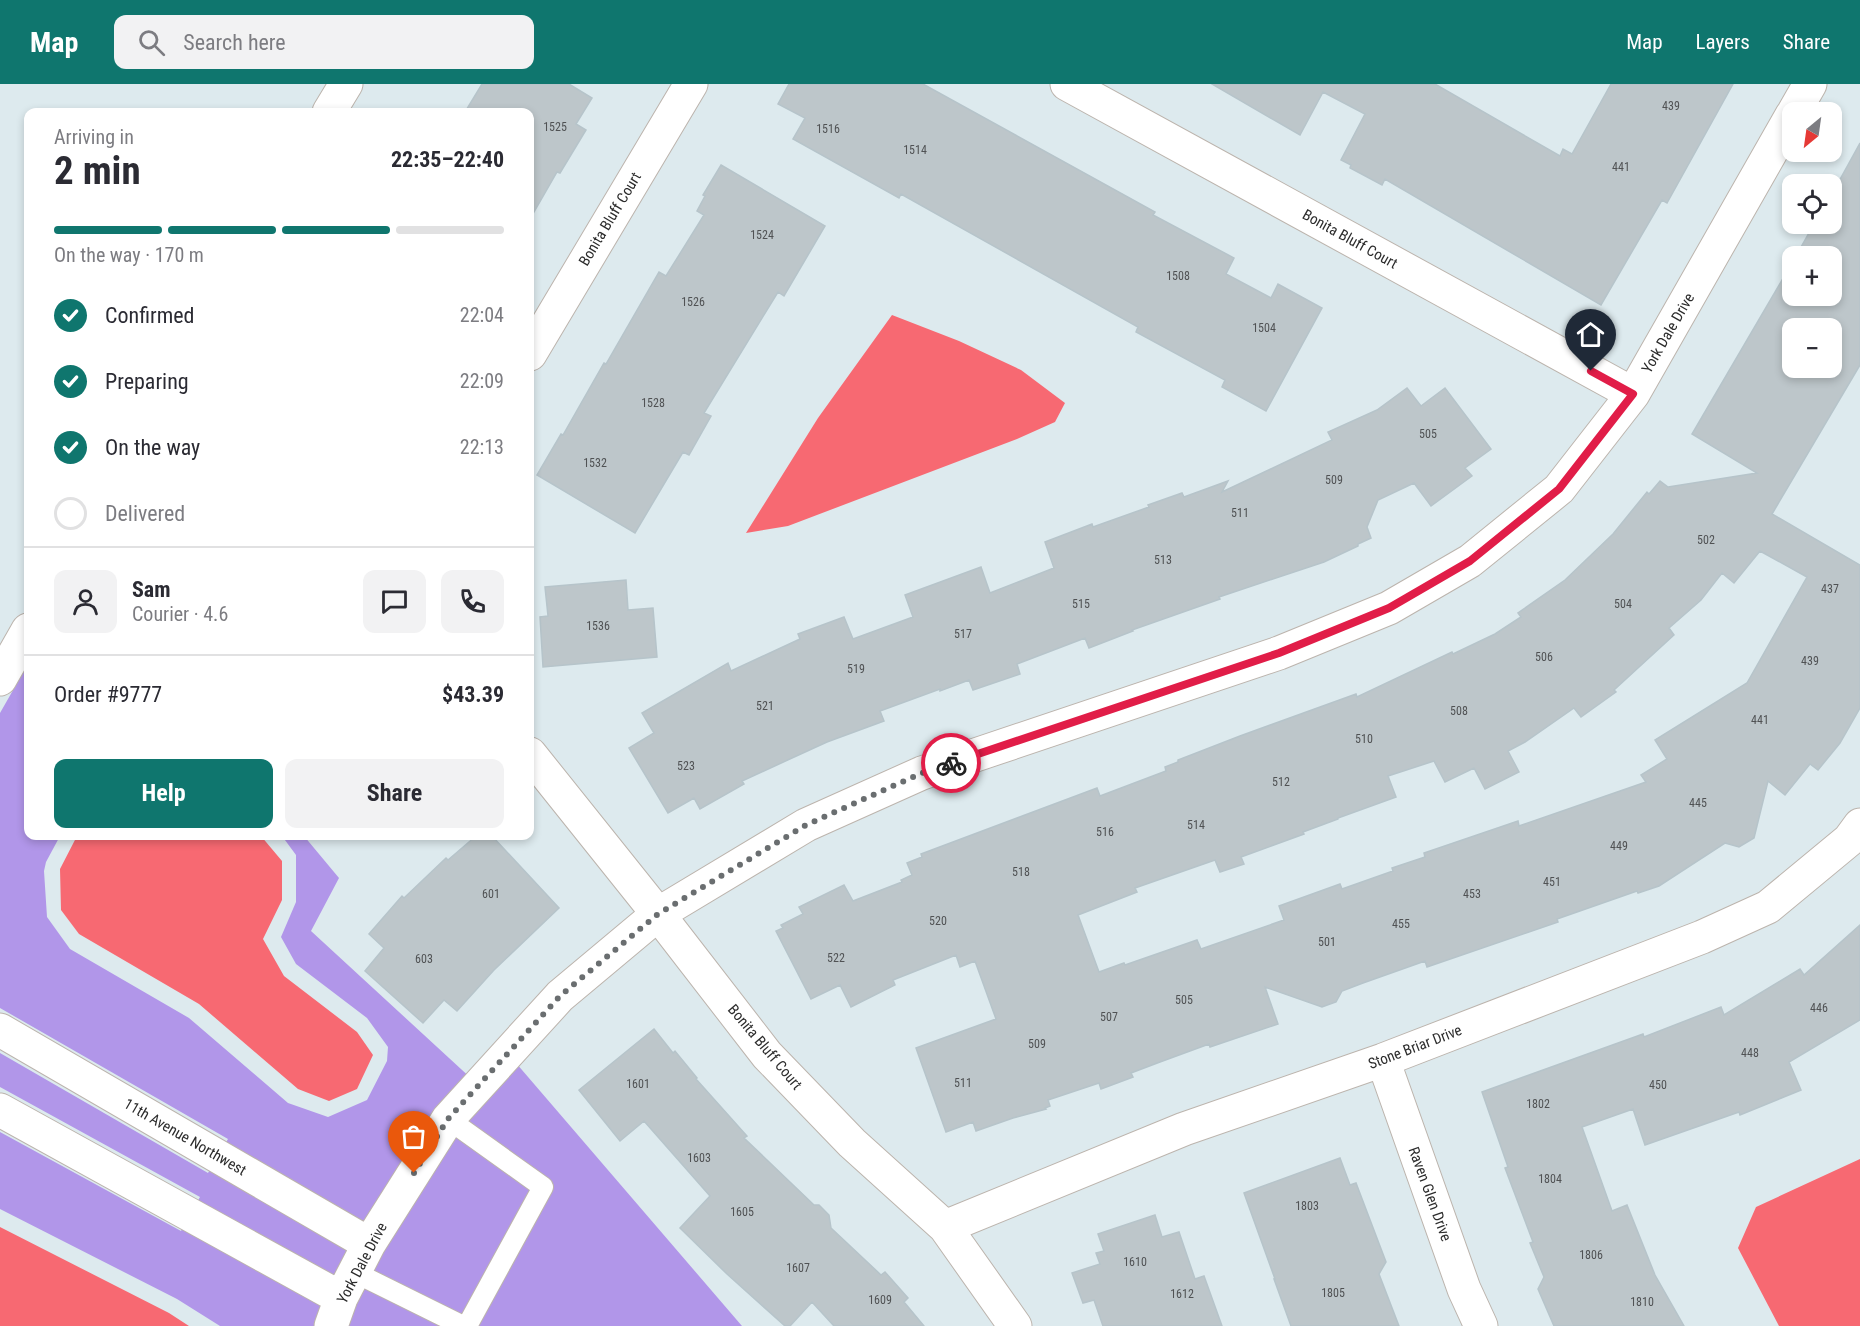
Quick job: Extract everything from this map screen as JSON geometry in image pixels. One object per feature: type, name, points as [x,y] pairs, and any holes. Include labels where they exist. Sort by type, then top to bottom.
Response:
[{"type":"street","points":[[331,108],[346,84]]},
{"type":"street","name":"Bonita Bluff Court","points":[[534,347],[692,84]]},
{"type":"street","name":"Bonita Bluff Court","points":[[1067,84],[1633,394]]},
{"type":"street","name":"York Dale Drive","points":[[1800,102],[1810,84]]},
{"type":"street","name":"York Dale Drive","points":[[349,1285],[448,1119],[560,996],[658,914],[806,825],[922,773],[1279,653],[1389,608],[1470,561],[1559,489],[1633,394],[1782,133]]},
{"type":"street","points":[[0,679],[24,637]]},
{"type":"street","name":"Bonita Bluff Court","points":[[534,759],[767,1055],[852,1143],[945,1227],[1015,1326]]},
{"type":"street","name":"Stone Briar Drive","points":[[945,1227],[1184,1129],[1383,1060],[1702,938],[1768,907],[1850,840],[1860,825]]},
{"type":"street","name":"11th Avenue Northwest","points":[[0,1030],[349,1285]]},
{"type":"street","name":"Raven Glen Drive","points":[[1383,1060],[1464,1289],[1481,1326]]},
{"type":"street","points":[[0,1110],[349,1285]]},
{"type":"lane","points":[[349,1285],[465,1326],[543,1187],[448,1119]]},
{"type":"shaded area","points":[[892,315],[959,341],[1021,370],[1065,403],[1055,422],[1017,439],[788,526],[746,533],[818,418]]},
{"type":"shaded area","points":[[24,671],[24,840],[58,840],[46,862],[44,871],[47,917],[70,949],[189,1018],[288,1103],[328,1117],[367,1100],[387,1061],[388,1047],[367,1018],[296,964],[281,937],[296,902],[296,855],[285,840],[307,840],[339,878],[311,931],[474,1081],[510,1056],[742,1326],[220,1326],[177,1299],[0,1209],[0,1132],[181,1231],[200,1197],[0,1087],[0,1053],[208,1173],[228,1139],[0,1008],[0,713]]},
{"type":"shaded area","points":[[75,840],[264,840],[282,861],[282,900],[263,939],[284,976],[357,1032],[373,1055],[357,1089],[329,1101],[298,1089],[199,1004],[79,934],[61,910],[60,869]]},
{"type":"shaded area","points":[[1860,1159],[1860,1326],[1779,1326],[1738,1248],[1756,1207]]},
{"type":"shaded area","points":[[0,1227],[169,1313],[189,1326],[0,1326]]},
{"type":"building","points":[[482,84],[569,84],[592,98],[576,124],[586,130],[560,173],[557,172],[534,212],[534,108],[467,108]]},
{"type":"building","points":[[789,84],[923,84],[1155,212],[1153,215],[1234,258],[1226,274],[1271,298],[1278,284],[1322,308],[1266,411],[1222,387],[1225,380],[1136,332],[1138,327],[901,194],[899,198],[793,139],[805,118],[778,104]]},
{"type":"building","points":[[1212,84],[1435,84],[1560,156],[1563,149],[1572,154],[1611,84],[1733,84],[1667,203],[1662,200],[1601,305],[1385,179],[1382,185],[1350,168],[1351,165],[1341,160],[1365,114],[1323,92],[1300,135]]},
{"type":"building","points":[[1860,143],[1860,365],[1772,514],[1860,565],[1860,708],[1840,743],[1818,770],[1810,764],[1785,795],[1768,781],[1754,838],[1739,847],[1725,843],[1659,886],[1638,893],[1637,891],[1557,919],[1558,922],[1427,967],[1425,961],[1363,983],[1342,991],[1336,1002],[1322,1007],[1265,987],[1278,1024],[1210,1047],[1209,1044],[1131,1073],[1133,1077],[1101,1089],[1099,1083],[1048,1100],[1050,1106],[1046,1109],[976,1131],[973,1122],[946,1132],[916,1048],[996,1019],[975,961],[960,967],[956,955],[893,980],[895,985],[851,1007],[840,985],[811,999],[776,931],[783,928],[781,925],[803,914],[799,907],[844,885],[853,901],[902,882],[901,880],[912,875],[907,863],[922,857],[921,854],[1097,788],[1100,796],[1166,771],[1165,767],[1178,760],[1356,694],[1357,697],[1452,652],[1453,654],[1495,634],[1521,617],[1518,613],[1565,580],[1613,534],[1647,492],[1649,494],[1660,481],[1668,487],[1757,473],[1692,434],[1782,280],[1782,306],[1842,306],[1842,246],[1802,246],[1808,234],[1842,234],[1842,176]],"holes":[[[1760,551],[1807,577],[1747,683],[1655,740],[1667,759],[1641,775],[1646,782],[1519,826],[1518,821],[1424,853],[1425,857],[1342,889],[1340,884],[1279,906],[1284,920],[1201,949],[1197,940],[1099,972],[1078,915],[1137,892],[1135,888],[1215,860],[1220,872],[1244,864],[1241,857],[1396,797],[1388,776],[1434,761],[1445,782],[1474,768],[1485,789],[1519,772],[1508,751],[1574,708],[1581,717],[1616,692],[1614,690],[1674,635],[1669,628],[1701,600],[1722,573],[1734,583]]]},
{"type":"building","points":[[721,165],[825,226],[784,296],[778,292],[704,413],[711,416],[689,455],[683,452],[635,533],[537,475],[604,363],[606,364],[659,272],[666,276],[704,215],[697,211],[705,196],[703,195]]},
{"type":"building","points":[[1407,388],[1421,406],[1445,388],[1491,449],[1465,468],[1472,476],[1431,506],[1414,483],[1378,500],[1367,527],[1371,538],[1324,562],[1219,597],[1220,599],[1089,648],[1085,638],[1017,664],[1020,674],[973,690],[969,680],[880,711],[884,721],[827,742],[742,781],[744,784],[700,809],[694,798],[668,813],[629,748],[654,733],[642,713],[728,663],[731,671],[800,639],[798,634],[844,617],[853,639],[913,617],[905,595],[981,567],[990,593],[1054,568],[1045,542],[1092,524],[1093,527],[1149,507],[1148,505],[1182,493],[1184,497],[1228,481],[1222,492],[1332,440],[1328,432],[1377,410]]},
{"type":"building","points":[[626,580],[628,610],[653,608],[657,657],[543,667],[540,617],[548,616],[545,587]]},
{"type":"building","points":[[471,840],[496,840],[559,908],[494,970],[457,1011],[444,1000],[423,1023],[365,971],[384,948],[369,934],[402,896],[404,898],[446,858],[448,860]]},
{"type":"building","points":[[1860,925],[1860,1020],[1789,1062],[1801,1090],[1740,1115],[1739,1112],[1645,1145],[1633,1109],[1582,1127],[1612,1211],[1627,1205],[1655,1275],[1684,1326],[1554,1326],[1538,1289],[1544,1277],[1530,1243],[1533,1242],[1505,1168],[1508,1167],[1482,1092],[1643,1034],[1644,1037],[1721,1007],[1724,1015],[1800,969],[1804,975]]},
{"type":"building","points":[[654,1029],[747,1136],[744,1138],[814,1205],[819,1205],[829,1215],[831,1228],[881,1275],[885,1272],[908,1298],[904,1302],[924,1326],[834,1326],[812,1302],[790,1326],[785,1326],[680,1228],[710,1196],[644,1121],[620,1141],[579,1090]]},
{"type":"building","points":[[1340,1158],[1350,1185],[1356,1183],[1386,1262],[1379,1274],[1399,1326],[1291,1326],[1274,1279],[1244,1193]]},
{"type":"building","points":[[1155,1215],[1162,1237],[1179,1232],[1195,1279],[1204,1276],[1222,1326],[1103,1326],[1094,1300],[1083,1303],[1072,1273],[1100,1264],[1096,1253],[1104,1251],[1098,1234]]},
{"type":"way so far","points":[[414,1173],[448,1119],[560,996],[658,914],[806,825],[922,773],[951,763]]},
{"type":"route","points":[[951,763],[1279,653],[1389,608],[1470,561],[1559,489],[1633,394],[1591,371]]}]
